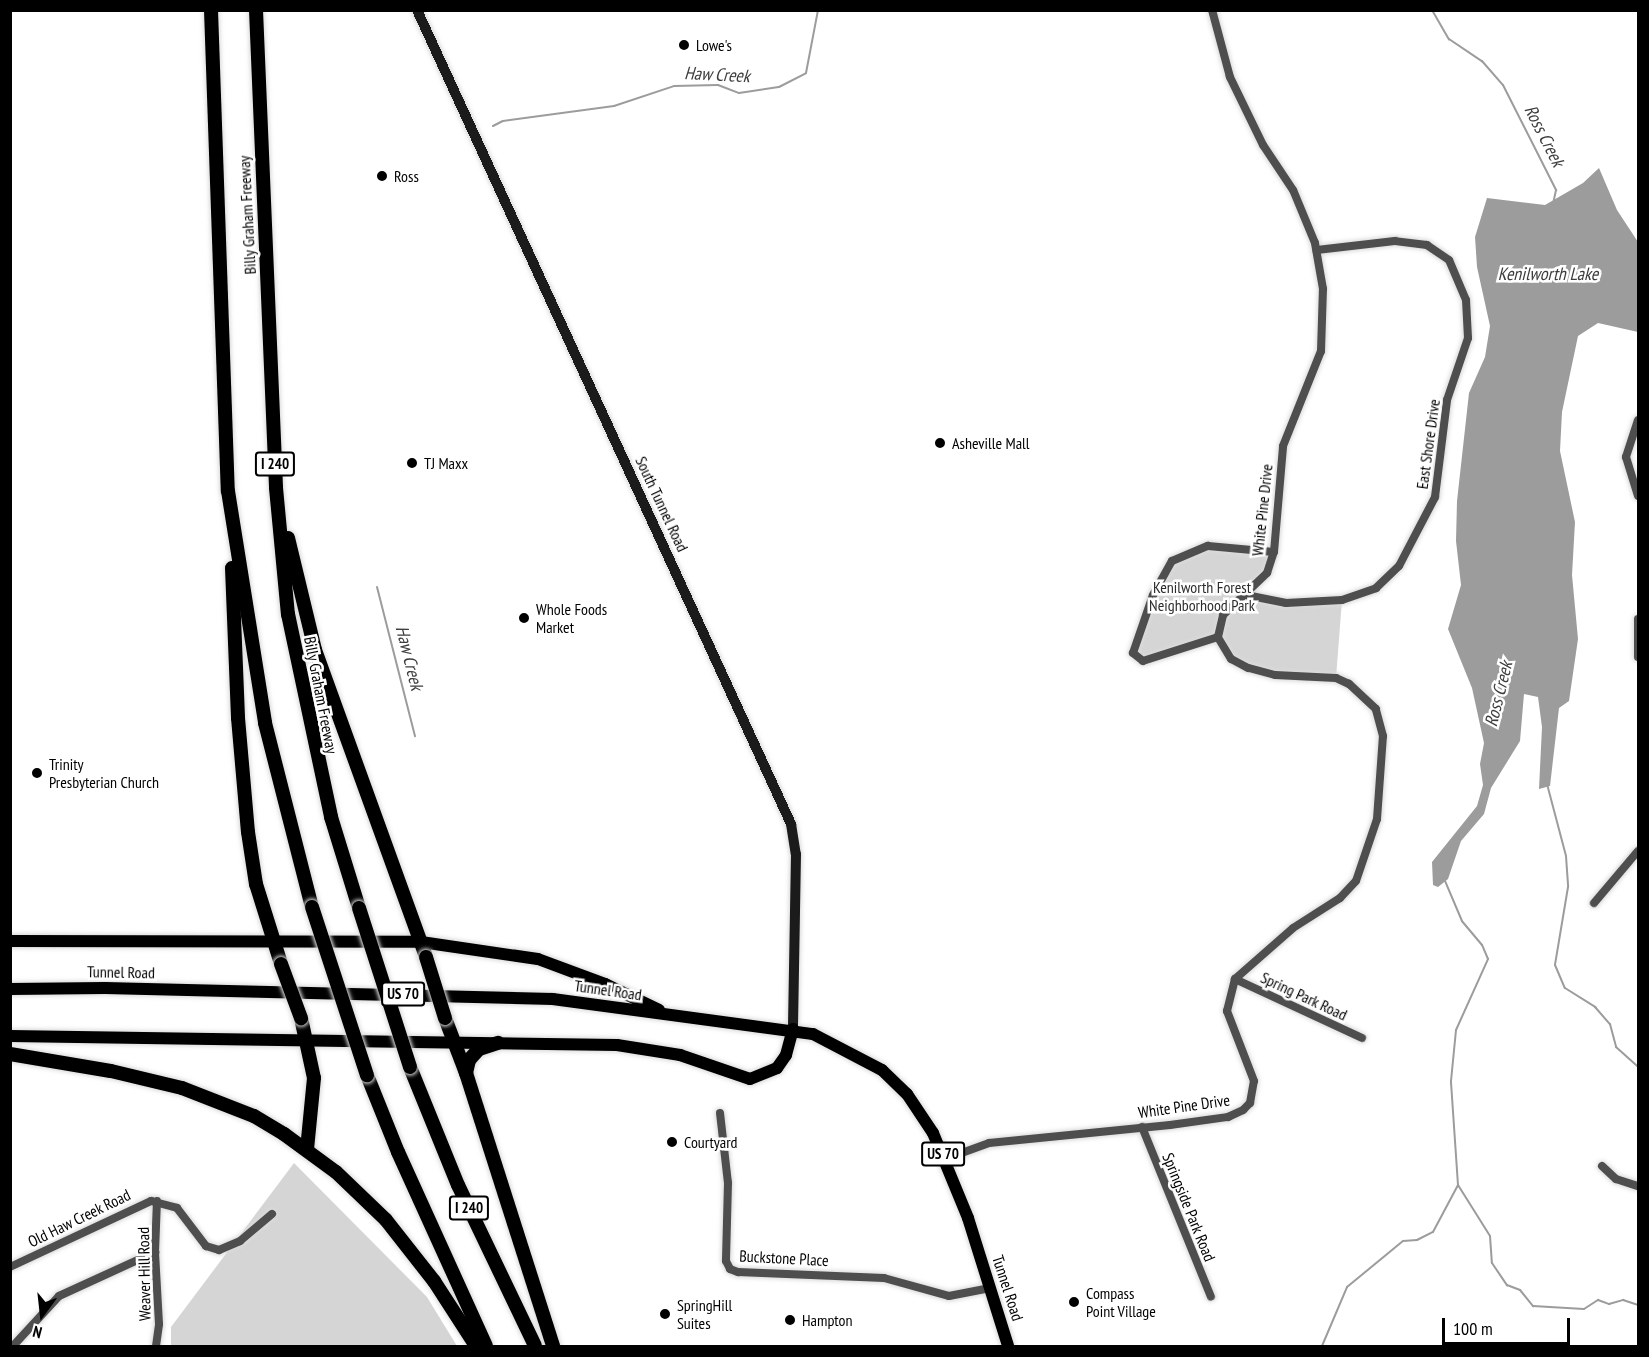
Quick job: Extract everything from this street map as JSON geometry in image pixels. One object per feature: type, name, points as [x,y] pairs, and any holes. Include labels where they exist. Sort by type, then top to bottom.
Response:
[{"type":"highway","name":"Billy Graham Freeway","points":[[212,10],[228,491],[265,723],[312,907],[368,1075],[398,1152],[486,1347]]},
{"type":"highway","name":"Billy Graham Freeway","points":[[256,10],[276,488],[288,614],[308,719],[331,817],[410,1067],[458,1185],[535,1347]]},
{"type":"highway","points":[[276,488],[315,650],[466,1073],[553,1347]]},
{"type":"highway","points":[[228,491],[238,718],[248,832],[256,884],[272,940],[309,1039],[314,1100],[308,1150]]},
{"type":"highway","points":[[466,1073],[470,1060],[479,1049],[498,1043]]},
{"type":"highway","points":[[10,1054],[111,1071],[182,1088],[254,1116],[308,1150],[361,1195],[399,1235],[434,1281],[476,1347]]},
{"type":"main road","name":"South Tunnel Road","points":[[417,10],[791,824],[796,854],[793,1029]]},
{"type":"main road","points":[[10,941],[421,942],[538,959],[596,980],[665,1014]]},
{"type":"main road","name":"Tunnel Road","points":[[10,989],[105,988],[553,999],[793,1029],[833,1041],[882,1070],[907,1094],[945,1159],[1008,1347]]},
{"type":"main road","points":[[10,1036],[617,1045],[656,1049],[750,1079],[777,1068],[786,1054],[793,1029]]},
{"type":"street","name":"White Pine Drive","points":[[1212,10],[1230,77],[1263,145],[1293,190],[1317,250],[1323,289],[1321,351],[1283,446],[1274,552],[1267,573],[1223,615],[1218,637]]},
{"type":"street","name":"East Shore Drive","points":[[1246,595],[1286,603],[1342,600],[1376,588],[1399,566],[1435,497],[1447,400],[1468,338],[1466,300],[1449,260],[1427,244],[1395,241],[1317,250]]},
{"type":"street","points":[[1638,420],[1626,457],[1638,496]]},
{"type":"street","points":[[1235,979],[1293,927],[1340,898],[1356,881],[1377,819],[1383,736],[1376,709],[1349,684],[1336,678],[1275,675],[1248,668],[1231,659],[1218,637],[1143,661],[1133,653],[1153,595],[1172,561],[1208,546],[1274,552]]},
{"type":"street","points":[[1638,619],[1638,657]]},
{"type":"street","points":[[1594,903],[1638,851]]},
{"type":"street","name":"White Pine Drive","points":[[945,1159],[989,1143],[1228,1117],[1250,1103],[1254,1081],[1227,1011],[1235,979]]},
{"type":"street","name":"Spring Park Road","points":[[1235,979],[1362,1038]]},
{"type":"street","name":"Buckstone Place","points":[[720,1113],[728,1183],[726,1261],[730,1269],[738,1272],[884,1278],[949,1296],[990,1288]]},
{"type":"street","name":"Springside Park Road","points":[[1142,1127],[1211,1297]]},
{"type":"street","points":[[1602,1166],[1616,1179],[1638,1186]]},
{"type":"street","name":"Old Haw Creek Road","points":[[10,1267],[132,1207],[157,1201],[177,1208],[206,1246],[219,1250],[240,1241],[272,1214]]},
{"type":"street","name":"Weaver Hill Road","points":[[156,1347],[159,1324],[154,1252],[157,1201]]},
{"type":"street","points":[[13,1347],[59,1296],[154,1252]]},
{"type":"green space","name":"Kenilworth Forest Neighborhood Park","points":[[1208,546],[1274,552],[1267,573],[1246,594],[1286,603],[1342,600],[1336,678],[1275,675],[1231,659],[1218,637],[1143,661],[1133,653],[1153,595],[1172,561]]},
{"type":"green space","points":[[294,1163],[427,1297],[457,1346],[171,1346],[171,1327]]},
{"type":"water","name":"Kenilworth Lake","points":[[1599,168],[1617,210],[1638,242],[1638,332],[1598,323],[1578,336],[1562,412],[1560,451],[1575,522],[1572,575],[1578,639],[1569,701],[1559,708],[1550,786],[1539,789],[1542,727],[1538,697],[1524,694],[1520,741],[1491,788],[1484,814],[1461,841],[1448,879],[1438,887],[1433,885],[1432,862],[1477,806],[1483,785],[1480,764],[1484,743],[1472,688],[1448,629],[1461,585],[1456,541],[1457,501],[1469,393],[1485,357],[1490,326],[1477,267],[1475,237],[1487,198],[1545,205],[1583,183]]},
{"type":"waterway","name":"Haw Creek","points":[[493,126],[503,121],[614,106],[674,86],[718,85],[739,93],[779,87],[806,73],[818,10]]},
{"type":"waterway","name":"Ross Creek","points":[[1432,10],[1449,39],[1482,61],[1503,85],[1556,190],[1553,204]]},
{"type":"waterway","name":"Haw Creek","points":[[377,587],[415,736]]},
{"type":"waterway","points":[[1547,784],[1566,856],[1568,887],[1555,965],[1565,988],[1595,1007],[1610,1024],[1616,1047],[1638,1067]]},
{"type":"waterway","name":"Ross Creek","points":[[1322,1346],[1347,1287],[1403,1241],[1417,1240],[1433,1232],[1458,1185],[1451,1081],[1456,1030],[1488,959],[1482,945],[1462,921],[1445,881]]},
{"type":"waterway","points":[[1458,1185],[1490,1236],[1492,1263],[1507,1285],[1520,1290],[1533,1306],[1584,1309],[1598,1300],[1609,1304],[1623,1300],[1638,1305]]},
{"type":"place","name":"Lowe's","points":[[684,45]]},
{"type":"place","name":"Ross","points":[[382,176]]},
{"type":"place","name":"Asheville Mall","points":[[940,443]]},
{"type":"place","name":"TJ Maxx","points":[[412,463]]},
{"type":"place","name":"Whole Foods Market","points":[[524,618]]},
{"type":"place","name":"Trinity Presbyterian Church","points":[[37,773]]},
{"type":"place","name":"Courtyard","points":[[672,1142]]},
{"type":"place","name":"Compass Point Village","points":[[1074,1302]]},
{"type":"place","name":"SpringHill Suites","points":[[665,1314]]},
{"type":"place","name":"Hampton","points":[[790,1320]]}]
